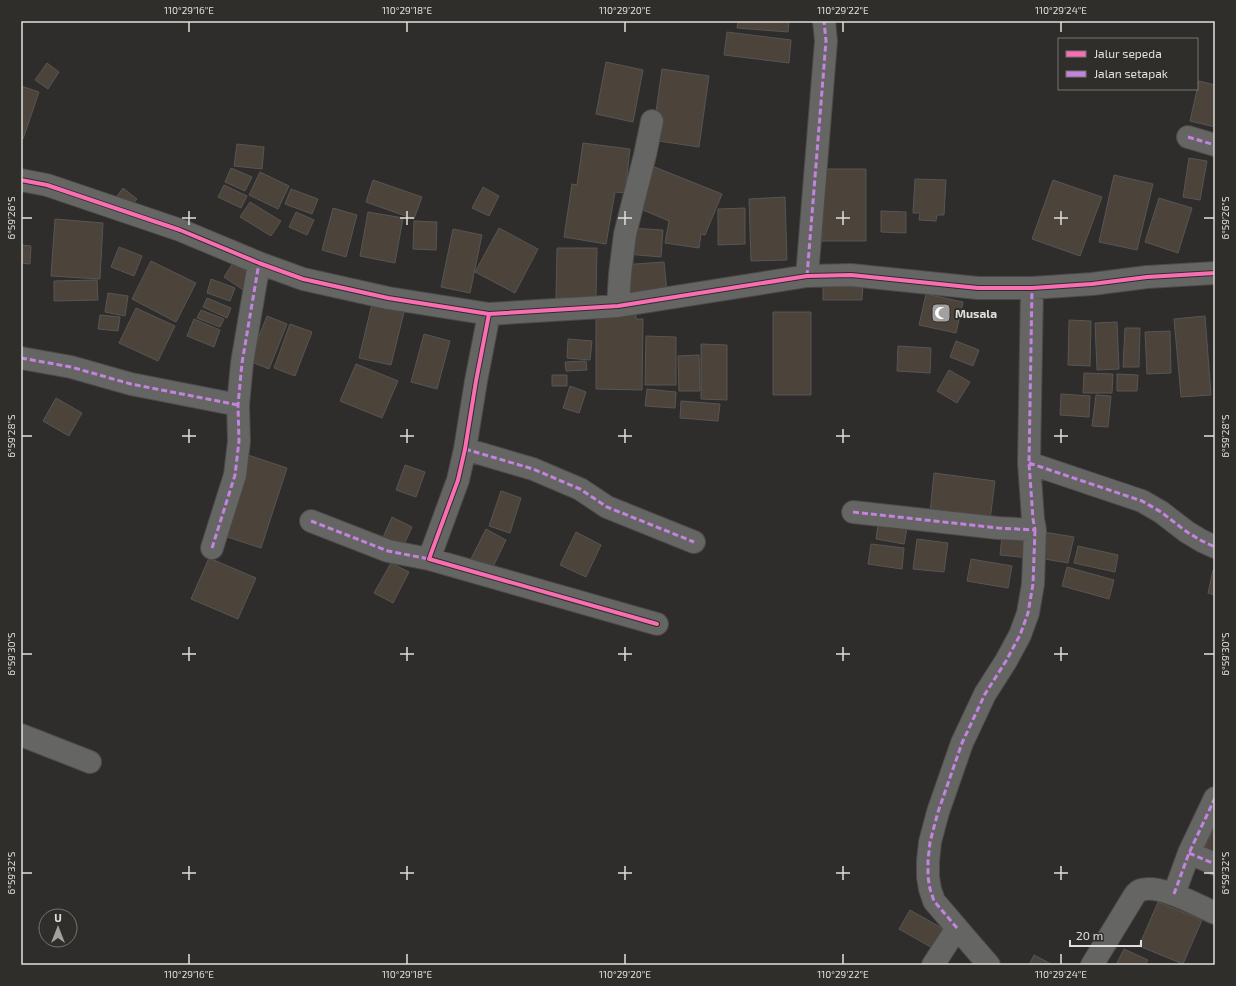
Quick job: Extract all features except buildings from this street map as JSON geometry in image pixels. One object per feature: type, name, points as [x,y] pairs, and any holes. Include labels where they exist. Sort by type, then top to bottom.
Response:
[{"type":"street","points":[[807,276],[826,41],[824,21]]},
{"type":"street","points":[[618,306],[625,234],[652,121]]},
{"type":"street","points":[[1188,137],[1215,145]]},
{"type":"street","points":[[21,180],[47,185],[180,230],[259,263],[303,279],[380,296],[489,314],[618,306],[807,276],[851,275],[978,288],[1032,288],[1092,284],[1147,277],[1215,273]]},
{"type":"street","points":[[212,548],[234,475],[239,441],[238,405],[242,363],[259,263]]},
{"type":"street","points":[[990,965],[934,901],[928,877],[928,861],[930,842],[938,812],[962,743],[985,694],[1006,661],[1020,634],[1028,612],[1033,584],[1035,530],[1029,463],[1032,288]]},
{"type":"street","points":[[429,559],[458,480],[489,314]]},
{"type":"street","points":[[21,358],[71,367],[131,384],[238,405]]},
{"type":"street","points":[[465,449],[533,469],[580,489],[607,507],[694,542]]},
{"type":"street","points":[[1029,463],[1152,506],[1186,532],[1215,547]]},
{"type":"street","points":[[853,512],[998,528],[1035,530]]},
{"type":"street","points":[[311,521],[388,551],[429,559],[657,624]]},
{"type":"street","points":[[21,735],[90,762]]},
{"type":"street","points":[[1174,894],[1189,853],[1215,798]]},
{"type":"street","points":[[1189,853],[1215,864]]},
{"type":"street","points":[[1092,965],[1134,896],[1139,891],[1152,889],[1174,894],[1215,913]]},
{"type":"street","points":[[933,965],[957,928]]},
{"type":"marked path","points":[[807,276],[826,41],[824,21]]},
{"type":"marked path","points":[[1188,137],[1215,145]]},
{"type":"marked path","points":[[212,548],[235,475],[239,441],[238,405],[242,363],[259,263]]},
{"type":"marked path","points":[[853,512],[998,528],[1035,530],[1029,463],[1032,288]]},
{"type":"marked path","points":[[21,358],[71,367],[131,384],[238,405]]},
{"type":"marked path","points":[[465,449],[533,469],[580,489],[607,507],[694,542]]},
{"type":"marked path","points":[[1029,463],[1142,501],[1161,512],[1187,532],[1215,547]]},
{"type":"marked path","points":[[311,521],[388,551],[429,559]]},
{"type":"marked path","points":[[957,928],[934,901],[930,889],[928,877],[930,842],[938,812],[962,743],[985,694],[1006,661],[1020,635],[1028,613],[1033,584],[1035,530]]},
{"type":"marked path","points":[[1174,894],[1189,853],[1215,798]]},
{"type":"marked path","points":[[1189,853],[1215,864]]},
{"type":"cycle path","points":[[21,180],[47,185],[180,230],[259,263],[303,279],[388,298],[489,314],[618,306],[807,276],[851,275],[978,288],[1032,288],[1092,284],[1147,277],[1215,273]]},
{"type":"cycle path","points":[[489,314],[458,480],[429,559],[657,624]]},
{"type":"place","name":"Musala","points":[[941,313]]}]
